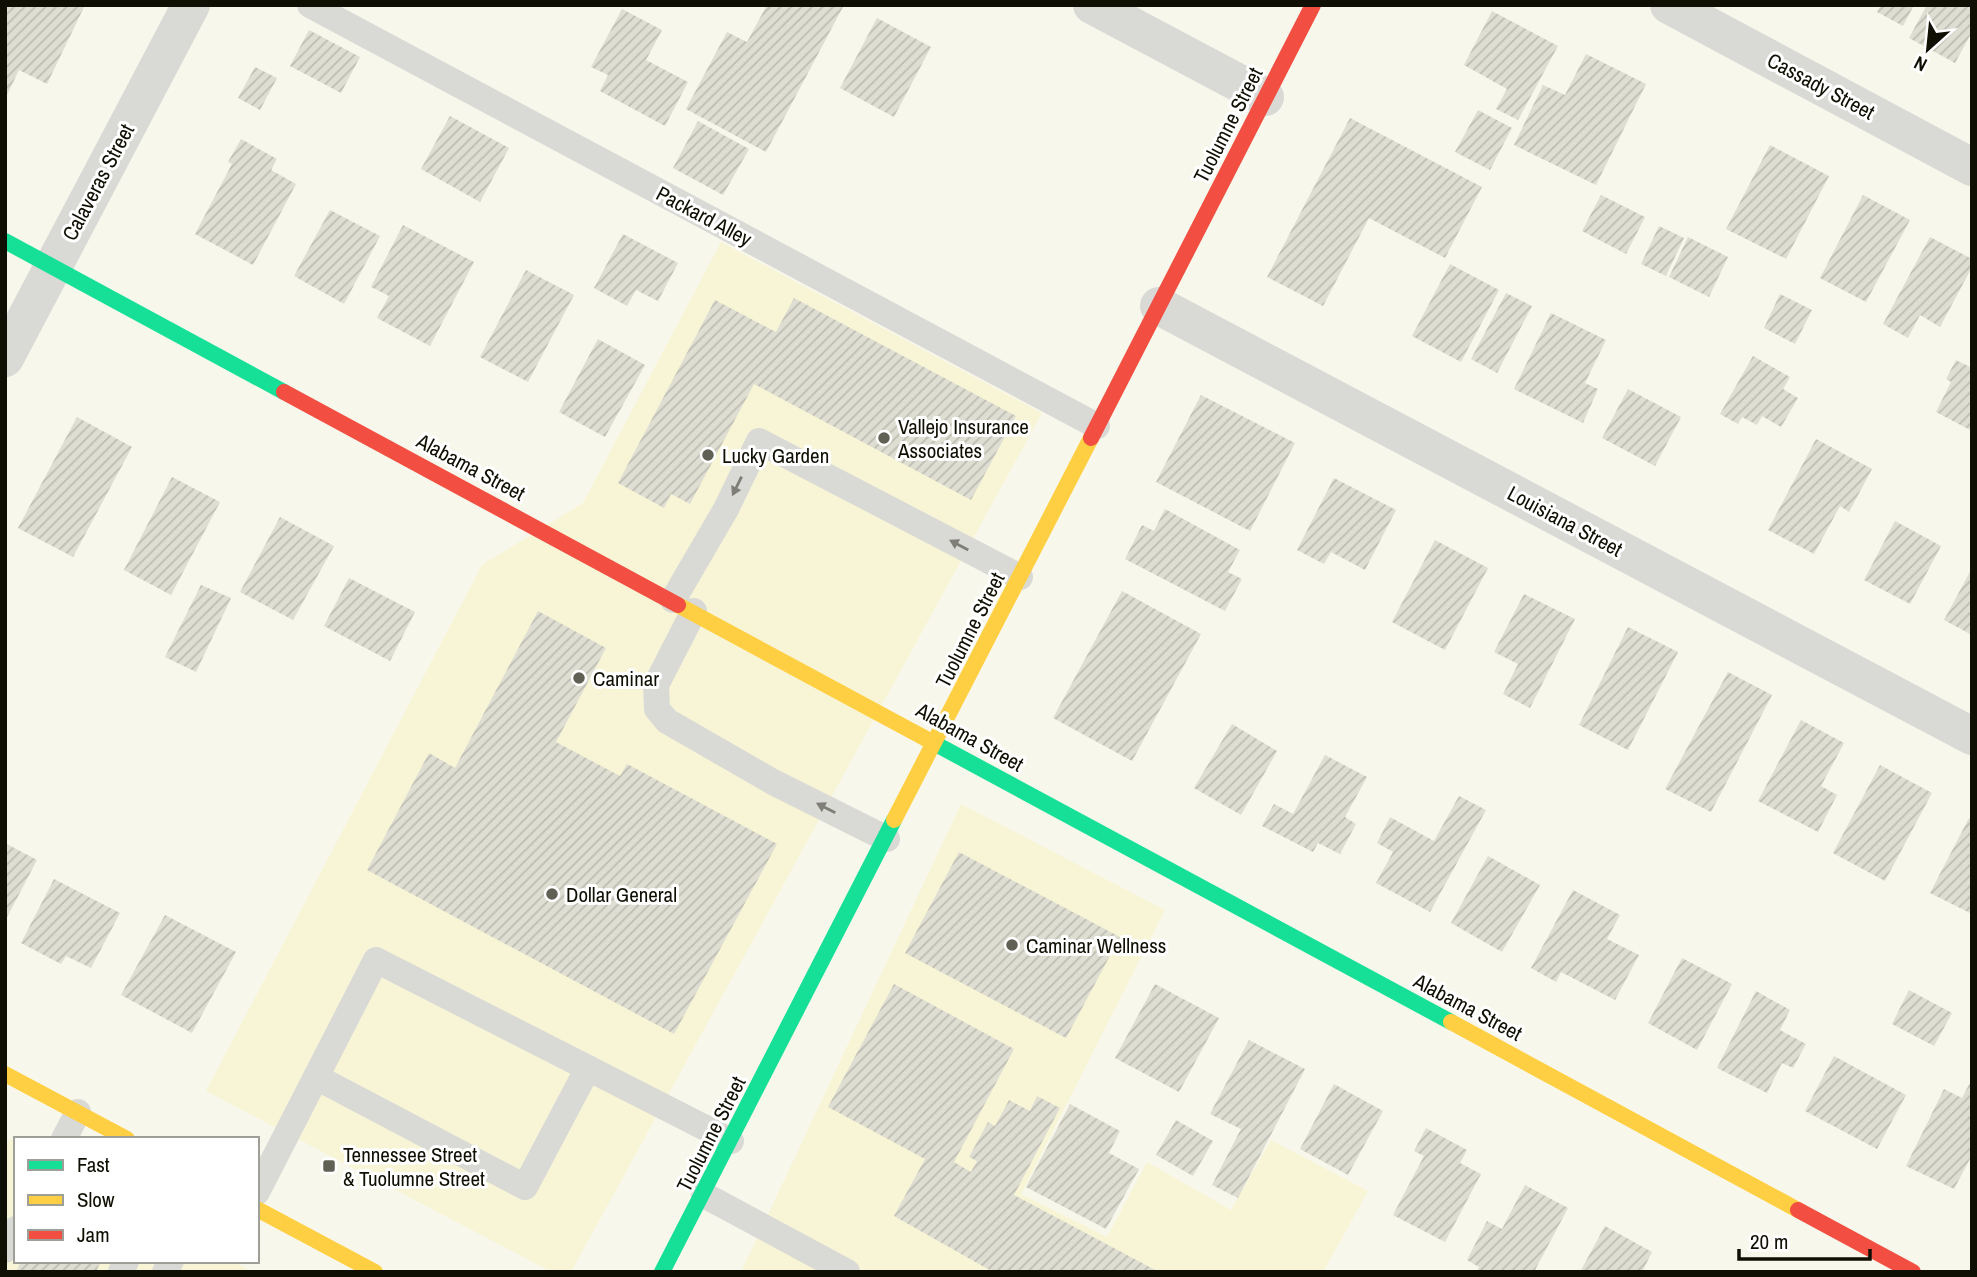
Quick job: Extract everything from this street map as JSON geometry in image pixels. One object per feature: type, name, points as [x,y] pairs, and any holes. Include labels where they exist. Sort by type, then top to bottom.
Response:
[{"type":"street","name":"Calaveras Street","points":[[5,358],[191,5]]},
{"type":"street","points":[[1092,5],[1265,97]]},
{"type":"street","name":"Tuolumne Street","points":[[663,1272],[1313,5]]},
{"type":"street","name":"Cassady Street","points":[[1670,5],[1972,167]]},
{"type":"street","name":"Alabama Street","points":[[5,240],[1913,1272]]},
{"type":"street","name":"Louisiana Street","points":[[1159,306],[1972,736]]},
{"type":"street","points":[[5,1074],[123,1137]]},
{"type":"street","points":[[259,1210],[376,1272]]},
{"type":"lane","name":"Packard Alley","points":[[310,5],[1097,426]]},
{"type":"lane","points":[[887,839],[773,782],[667,721],[657,709],[656,685],[684,605],[759,441],[1020,577]]},
{"type":"lane","points":[[259,1188],[376,960],[731,1141]]},
{"type":"lane","points":[[316,1077],[525,1187],[588,1068]]},
{"type":"lane","points":[[65,1137],[78,1112]]},
{"type":"lane","points":[[704,1195],[847,1272]]},
{"type":"lane","points":[[5,1250],[14,1233]]},
{"type":"shaded area","points":[[721,242],[1042,413],[571,1272],[552,1272],[206,1091],[482,565],[583,503]]},
{"type":"shaded area","points":[[961,804],[1165,910],[1021,1194],[1107,1237],[1147,1162],[1231,1210],[1271,1140],[1368,1191],[1323,1272],[741,1272]]},
{"type":"shaded area","points":[[10,1138],[14,1141],[14,1263],[236,1263],[252,1272],[5,1272],[5,1147]]},
{"type":"building","points":[[5,5],[85,5],[47,84],[19,70],[5,99]]},
{"type":"building","points":[[767,5],[844,5],[766,152],[686,109],[727,32],[747,42]]},
{"type":"building","points":[[1881,5],[1914,5],[1903,26],[1877,12]]},
{"type":"building","points":[[1927,5],[1972,5],[1972,32],[1955,63],[1909,38]]},
{"type":"building","points":[[622,9],[662,30],[646,60],[688,82],[665,126],[600,91],[608,75],[591,67]]},
{"type":"building","points":[[1492,11],[1558,46],[1518,120],[1496,109],[1507,89],[1464,65]]},
{"type":"building","points":[[877,18],[931,47],[894,117],[840,88]]},
{"type":"building","points":[[309,30],[360,57],[341,93],[290,66]]},
{"type":"building","points":[[1586,54],[1646,84],[1596,185],[1514,145],[1543,85],[1565,95]]},
{"type":"building","points":[[255,67],[277,78],[260,110],[238,98]]},
{"type":"building","points":[[1478,110],[1512,128],[1490,170],[1455,152]]},
{"type":"building","points":[[450,116],[509,148],[480,202],[421,169]]},
{"type":"building","points":[[1350,118],[1482,187],[1445,258],[1369,218],[1323,306],[1267,277]]},
{"type":"building","points":[[698,121],[749,149],[723,195],[673,168]]},
{"type":"building","points":[[241,139],[277,159],[271,170],[296,184],[253,265],[195,234],[232,164],[228,162]]},
{"type":"building","points":[[1770,145],[1829,176],[1786,259],[1726,229]]},
{"type":"building","points":[[1601,195],[1645,217],[1626,254],[1582,231]]},
{"type":"building","points":[[1863,195],[1910,220],[1866,302],[1820,278]]},
{"type":"building","points":[[330,210],[380,236],[344,304],[294,276]]},
{"type":"building","points":[[403,225],[474,262],[430,346],[377,318],[389,296],[371,287]]},
{"type":"building","points":[[1659,226],[1684,238],[1666,276],[1641,264]]},
{"type":"building","points":[[623,234],[678,263],[658,301],[636,290],[627,306],[594,288]]},
{"type":"building","points":[[1688,237],[1728,257],[1709,297],[1669,277]]},
{"type":"building","points":[[1930,237],[1972,259],[1972,267],[1940,327],[1920,315],[1908,338],[1883,324]]},
{"type":"building","points":[[1450,264],[1499,290],[1461,362],[1412,336]]},
{"type":"building","points":[[526,270],[574,295],[528,382],[480,357]]},
{"type":"building","points":[[1506,293],[1532,306],[1497,373],[1471,359]]},
{"type":"building","points":[[1780,294],[1812,310],[1795,344],[1764,328]]},
{"type":"building","points":[[794,298],[1016,416],[971,500],[754,384],[690,504],[671,494],[664,508],[618,483],[715,300],[776,332]]},
{"type":"building","points":[[1551,313],[1606,340],[1585,383],[1598,389],[1583,423],[1514,389]]},
{"type":"building","points":[[598,339],[645,365],[605,437],[559,412]]},
{"type":"building","points":[[1753,356],[1790,377],[1783,389],[1798,398],[1781,427],[1762,416],[1757,425],[1742,417],[1738,424],[1720,414]]},
{"type":"building","points":[[1956,360],[1972,368],[1972,431],[1936,412],[1951,382],[1946,379]]},
{"type":"building","points":[[1628,389],[1681,417],[1655,466],[1602,438]]},
{"type":"building","points":[[1201,395],[1295,443],[1250,531],[1156,482]]},
{"type":"building","points":[[77,417],[132,447],[73,557],[18,528]]},
{"type":"building","points":[[1816,439],[1872,469],[1849,512],[1840,506],[1814,554],[1768,530]]},
{"type":"building","points":[[172,477],[220,502],[171,595],[124,570]]},
{"type":"building","points":[[1334,478],[1396,510],[1365,570],[1331,552],[1324,564],[1297,550]]},
{"type":"building","points":[[1165,509],[1240,550],[1228,572],[1242,579],[1225,611],[1125,559],[1142,525],[1154,531]]},
{"type":"building","points":[[280,517],[334,546],[293,620],[240,592]]},
{"type":"building","points":[[1895,521],[1941,546],[1910,604],[1864,580]]},
{"type":"building","points":[[1435,540],[1488,568],[1445,650],[1392,622]]},
{"type":"building","points":[[1972,568],[1972,635],[1944,620]]},
{"type":"building","points":[[349,578],[415,612],[390,661],[324,626]]},
{"type":"building","points":[[201,585],[231,598],[196,672],[165,657]]},
{"type":"building","points":[[1122,591],[1201,634],[1132,761],[1053,718]]},
{"type":"building","points":[[1524,594],[1575,619],[1530,708],[1503,694],[1518,664],[1494,652]]},
{"type":"building","points":[[538,611],[606,648],[556,742],[620,776],[627,764],[777,844],[674,1034],[367,870],[429,753],[455,768]]},
{"type":"building","points":[[1628,627],[1678,652],[1628,750],[1579,725]]},
{"type":"building","points":[[1728,672],[1772,695],[1711,812],[1665,789]]},
{"type":"building","points":[[1801,720],[1844,743],[1821,786],[1837,795],[1818,832],[1758,801]]},
{"type":"building","points":[[1232,724],[1277,751],[1241,815],[1194,788]]},
{"type":"building","points":[[1325,755],[1367,777],[1345,817],[1356,824],[1340,854],[1318,843],[1313,852],[1262,826],[1274,804],[1293,814]]},
{"type":"building","points":[[1880,765],[1932,793],[1885,881],[1833,853]]},
{"type":"building","points":[[1459,796],[1486,810],[1430,912],[1376,883],[1393,852],[1377,843],[1390,817],[1434,841]]},
{"type":"building","points":[[1969,818],[1972,819],[1972,914],[1930,893]]},
{"type":"building","points":[[5,843],[37,860],[5,921]]},
{"type":"building","name":"Caminar Wellness","points":[[959,852],[1120,937],[1066,1038],[905,953]]},
{"type":"building","points":[[1488,856],[1540,885],[1502,952],[1451,923]]},
{"type":"building","points":[[54,879],[120,913],[91,968],[66,956],[61,964],[21,943]]},
{"type":"building","points":[[1573,890],[1620,915],[1607,939],[1639,955],[1615,1000],[1561,972],[1556,982],[1531,968]]},
{"type":"building","points":[[165,915],[236,952],[192,1033],[121,995]]},
{"type":"building","points":[[1682,958],[1732,984],[1697,1050],[1648,1023]]},
{"type":"building","points":[[894,984],[1014,1049],[954,1162],[971,1172],[977,1161],[969,1157],[988,1122],[995,1126],[1009,1100],[1030,1111],[1037,1096],[1060,1108],[1014,1195],[1159,1272],[993,1272],[894,1216],[925,1159],[828,1107]]},
{"type":"building","points":[[1155,984],[1219,1018],[1179,1092],[1115,1058]]},
{"type":"building","points":[[1909,990],[1952,1013],[1934,1046],[1892,1024]]},
{"type":"building","points":[[1756,991],[1790,1010],[1780,1030],[1806,1044],[1793,1068],[1782,1063],[1767,1093],[1717,1068]]},
{"type":"building","points":[[1249,1040],[1305,1069],[1238,1198],[1212,1185],[1241,1129],[1210,1114]]},
{"type":"building","points":[[1834,1056],[1906,1095],[1877,1149],[1805,1111]]},
{"type":"building","points":[[1972,1079],[1972,1155],[1954,1189],[1906,1166],[1944,1089],[1962,1098]]},
{"type":"building","points":[[1334,1084],[1383,1111],[1348,1175],[1300,1149]]},
{"type":"building","points":[[1070,1104],[1120,1131],[1109,1153],[1139,1169],[1106,1229],[1026,1187]]},
{"type":"building","points":[[1176,1120],[1213,1141],[1193,1176],[1156,1155]]},
{"type":"building","points":[[1426,1128],[1467,1150],[1460,1163],[1481,1174],[1445,1242],[1393,1215],[1424,1156],[1414,1151]]},
{"type":"building","points":[[1525,1185],[1568,1208],[1534,1272],[1477,1272],[1479,1267],[1467,1260],[1487,1221],[1502,1229]]},
{"type":"building","points":[[1605,1226],[1652,1252],[1642,1272],[1580,1272]]},
{"type":"building","points":[[20,1263],[100,1263],[96,1272],[16,1272]]},
{"type":"traffic: fast","points":[[5,241],[284,392]]},
{"type":"traffic: fast","points":[[932,742],[1451,1022]]},
{"type":"traffic: fast","points":[[662,1272],[894,820]]},
{"type":"traffic: slow","points":[[894,820],[1091,438]]},
{"type":"traffic: slow","points":[[678,605],[932,742]]},
{"type":"traffic: slow","points":[[1451,1022],[1798,1210]]},
{"type":"traffic: slow","points":[[5,1074],[123,1137]]},
{"type":"traffic: slow","points":[[259,1210],[375,1272]]},
{"type":"traffic: jam","points":[[1091,438],[1313,5]]},
{"type":"traffic: jam","points":[[284,392],[678,605]]},
{"type":"traffic: jam","points":[[1798,1210],[1913,1272]]},
{"type":"place","name":"Vallejo Insurance Associates","points":[[884,438]]},
{"type":"place","name":"Lucky Garden","points":[[708,455]]},
{"type":"place","name":"Caminar","points":[[579,678]]},
{"type":"place","name":"Dollar General","points":[[552,894]]},
{"type":"place","name":"Caminar Wellness","points":[[1012,945]]},
{"type":"place","name":"Tennessee Street & Tuolumne Street","points":[[329,1166]]}]
